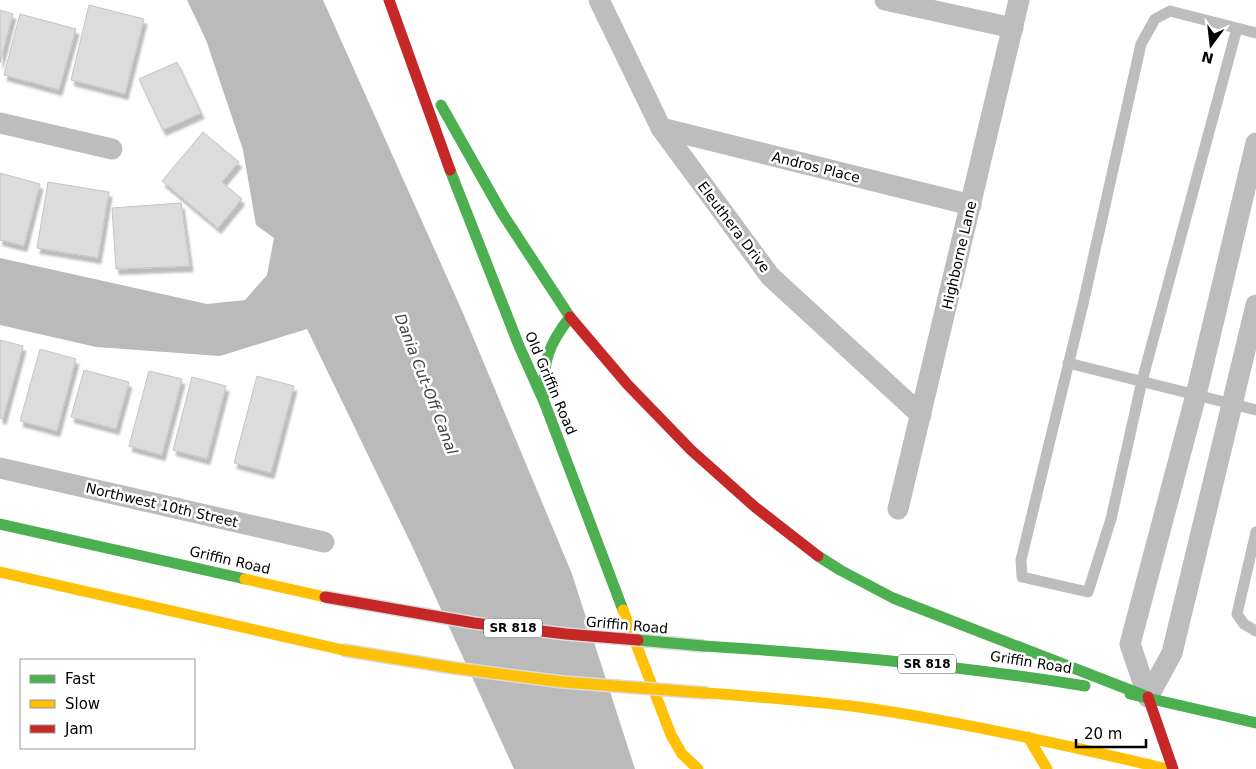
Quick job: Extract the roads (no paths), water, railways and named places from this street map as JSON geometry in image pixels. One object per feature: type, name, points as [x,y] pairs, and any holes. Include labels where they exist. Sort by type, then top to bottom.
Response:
[{"type":"main road","name":"Old Griffin Road","points":[[389,0],[484,185],[517,239],[570,317],[627,384],[691,450],[755,507],[814,553],[840,570],[892,598],[1148,697]]},
{"type":"main road","name":"Old Griffin Road","points":[[389,0],[435,132],[519,346],[545,404],[665,721],[677,746],[692,765],[698,769]]},
{"type":"main road","points":[[545,404],[543,378],[547,352],[556,334],[570,317]]},
{"type":"main road","name":"Griffin Road","points":[[0,524],[324,597],[474,623],[566,634],[887,659],[970,668],[1148,697],[1256,723]]},
{"type":"main road","points":[[0,572],[343,650],[454,668],[563,682],[798,700],[894,712],[1028,737],[1167,769]]},
{"type":"main road","points":[[1148,697],[1173,769]]},
{"type":"main road","points":[[1028,737],[1047,769]]},
{"type":"street","name":"Eleuthera Drive","points":[[599,0],[661,128],[770,276],[921,415]]},
{"type":"street","points":[[885,0],[1013,28]]},
{"type":"street","name":"Highborne Lane","points":[[898,509],[1019,0]]},
{"type":"street","points":[[0,124],[112,149]]},
{"type":"street","name":"Andros Place","points":[[661,128],[971,206]]},
{"type":"street","points":[[1148,697],[1130,644],[1196,395],[1256,143]]},
{"type":"street","points":[[1148,697],[1172,653],[1256,305]]},
{"type":"street","name":"Northwest 10th Street","points":[[0,468],[324,542]]},
{"type":"lane","points":[[1237,28],[1142,381],[1111,520],[1088,592],[1022,577],[1021,560],[1141,44],[1155,19],[1170,11],[1237,28],[1256,33]]},
{"type":"lane","points":[[1068,364],[1256,410]]},
{"type":"lane","points":[[1256,532],[1237,614],[1244,624],[1256,631]]},
{"type":"water","name":"Dania Cut-Off Canal","points":[[187,0],[323,0],[463,313],[572,574],[635,769],[514,769],[413,548],[307,329],[220,356],[96,347],[0,325],[0,258],[207,304],[245,300],[267,275],[274,238],[256,225],[243,150],[206,40]]}]
